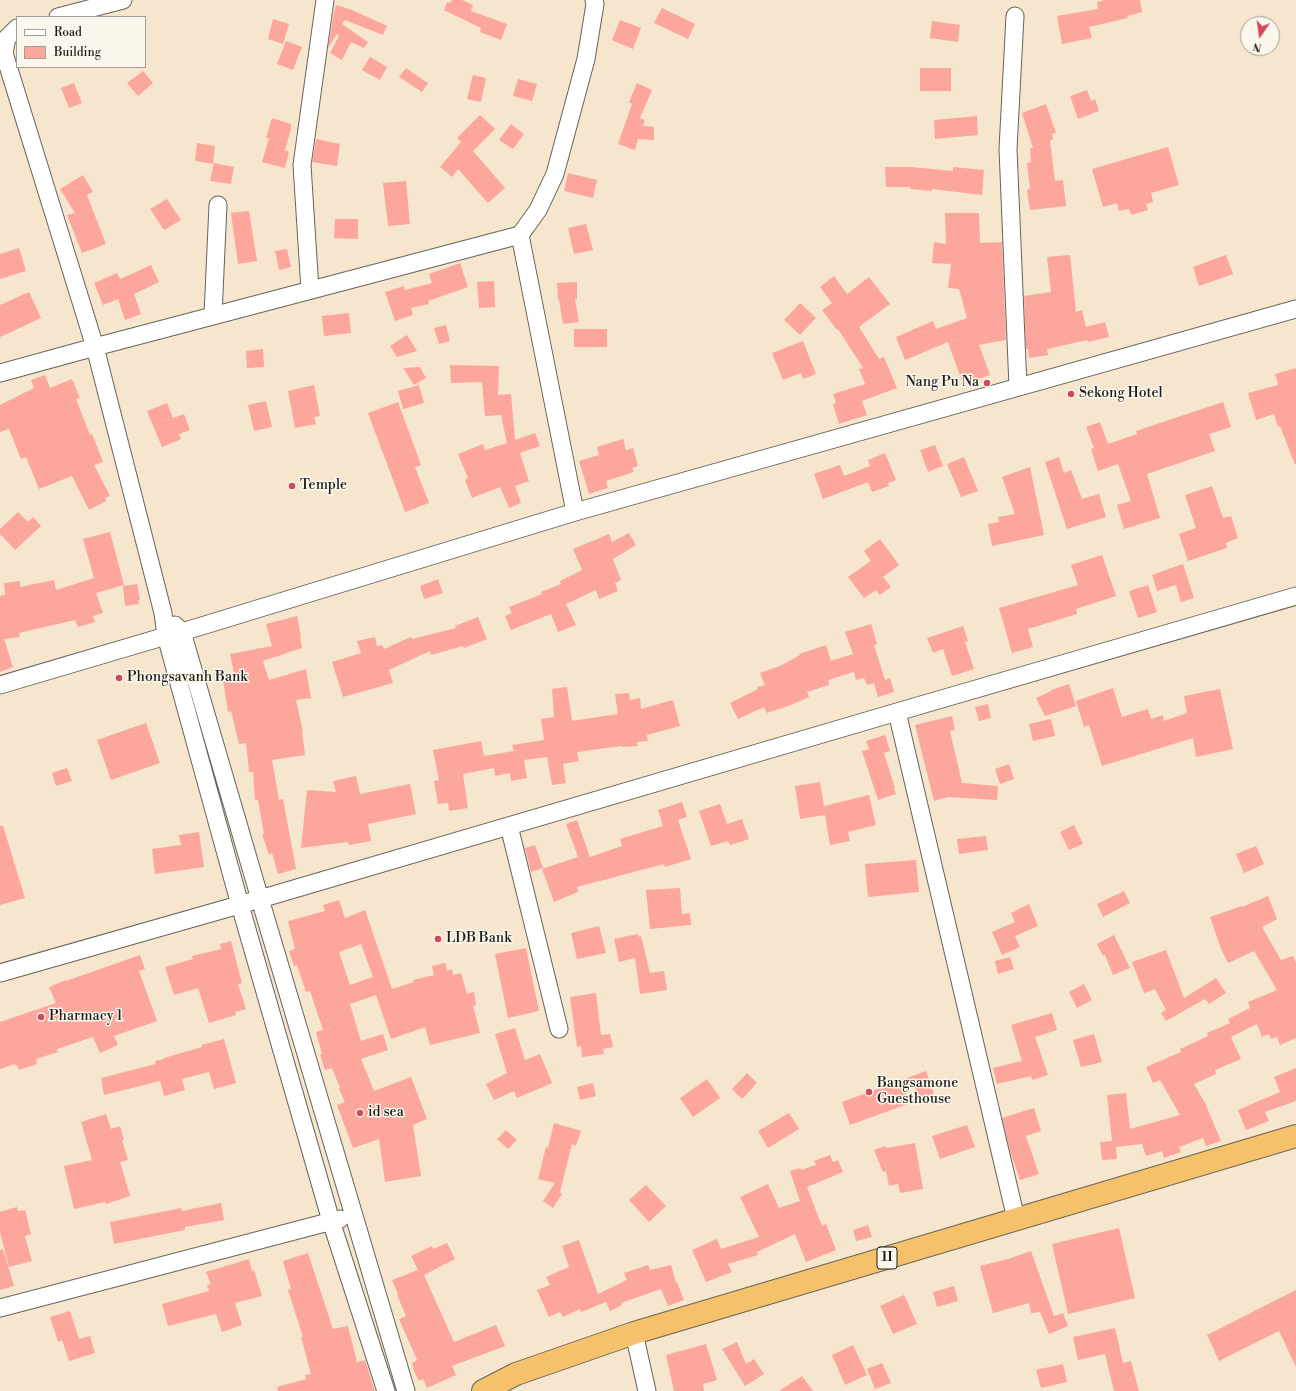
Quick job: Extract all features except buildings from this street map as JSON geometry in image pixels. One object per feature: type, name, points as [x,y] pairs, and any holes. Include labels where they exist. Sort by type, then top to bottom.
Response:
[{"type":"highway","name":"1I","points":[[483,1391],[516,1374],[634,1333],[1296,1136]]},
{"type":"street","points":[[62,16],[123,0]]},
{"type":"street","points":[[310,290],[302,165],[325,0]]},
{"type":"street","points":[[0,374],[213,315],[520,235],[538,210],[555,174],[586,59],[595,4],[594,0]]},
{"type":"street","points":[[1015,16],[1008,149],[1018,387]]},
{"type":"street","points":[[16,29],[8,38],[4,53],[95,347],[163,613],[166,636],[240,905],[331,1221],[386,1391]]},
{"type":"street","points":[[213,315],[218,205]]},
{"type":"street","points":[[520,235],[575,512]]},
{"type":"street","points":[[0,685],[182,632],[575,512],[1296,309]]},
{"type":"street","points":[[0,973],[240,905],[1296,596]]},
{"type":"street","points":[[163,613],[182,632],[406,1391]]},
{"type":"street","points":[[897,712],[1016,1219]]},
{"type":"street","points":[[509,826],[560,1029]]},
{"type":"street","points":[[0,1308],[354,1215]]},
{"type":"street","points":[[634,1333],[647,1391]]},
{"type":"place","name":"Nang Pu Na","points":[[987,383]]},
{"type":"place","name":"Sekong Hotel","points":[[1071,394]]},
{"type":"place","name":"Temple","points":[[292,486]]},
{"type":"place","name":"Phongsavanh Bank","points":[[119,678]]},
{"type":"place","name":"LDB Bank","points":[[438,939]]},
{"type":"place","name":"Pharmacy 1","points":[[41,1017]]},
{"type":"place","name":"Bangsamone Guesthouse","points":[[869,1092]]},
{"type":"place","name":"id sea","points":[[360,1113]]}]
